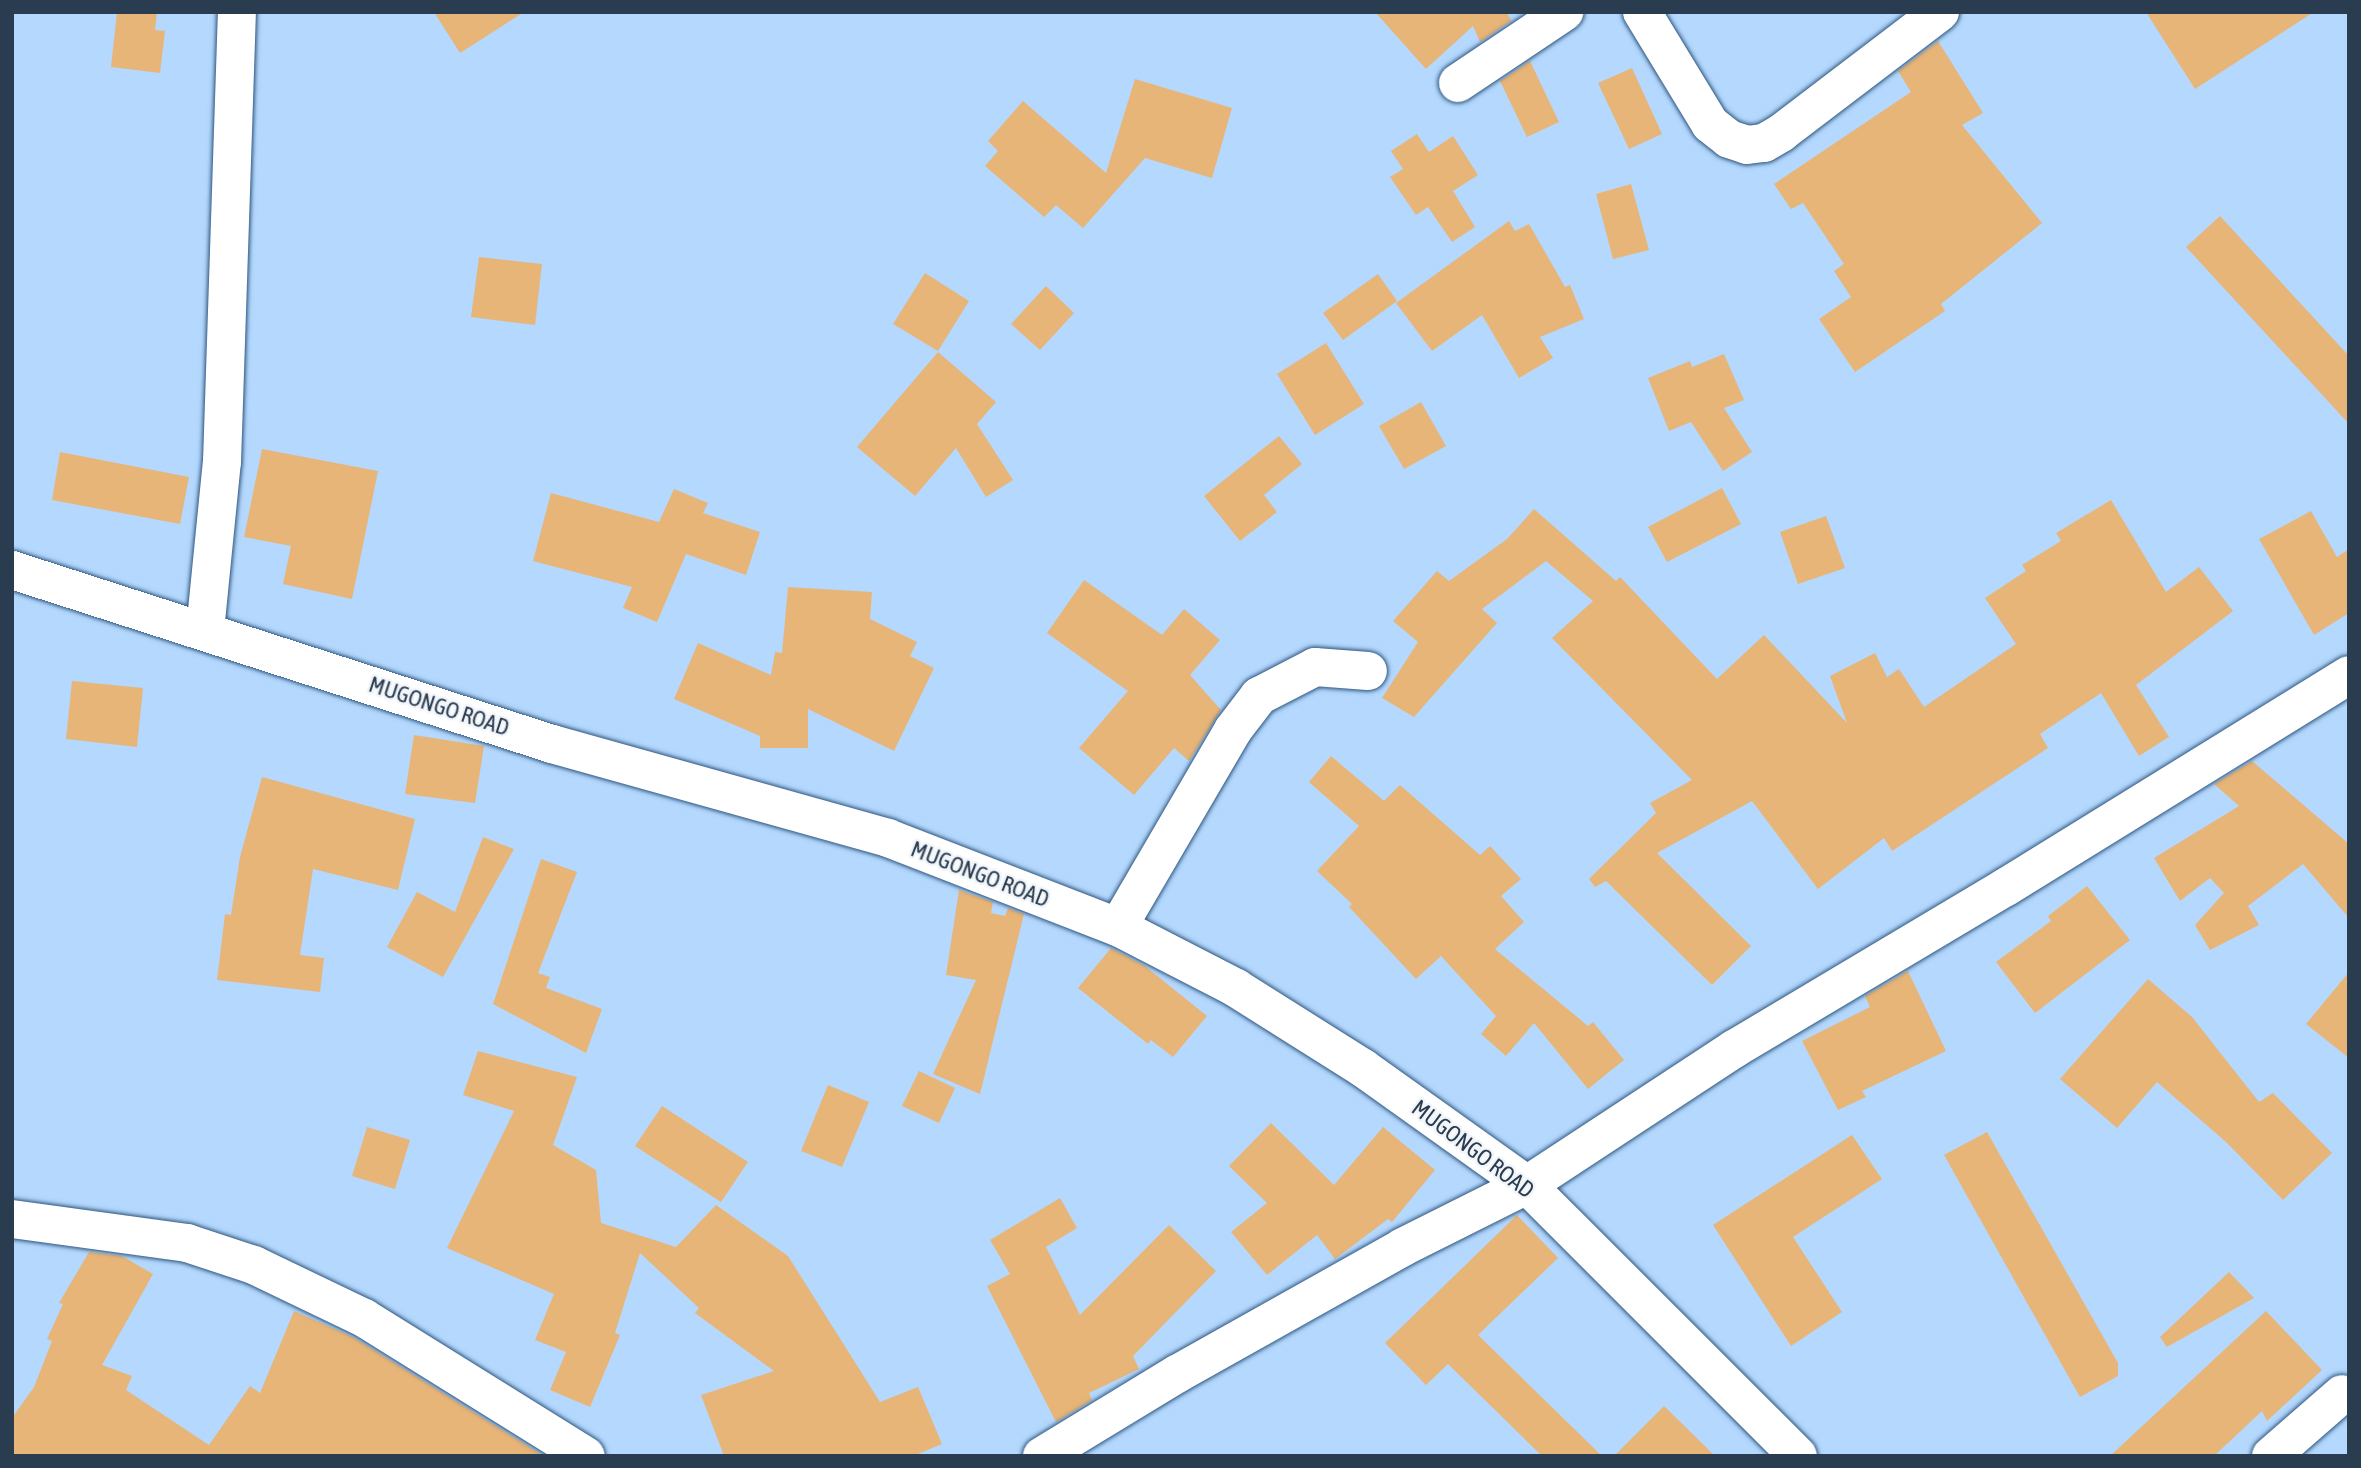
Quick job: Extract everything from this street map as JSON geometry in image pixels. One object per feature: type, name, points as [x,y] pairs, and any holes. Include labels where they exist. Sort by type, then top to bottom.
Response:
[{"type":"street","points":[[205,631],[222,462],[237,12]]},
{"type":"street","points":[[1458,83],[1564,12]]},
{"type":"street","points":[[1642,12],[1710,124],[1729,139],[1747,145],[1764,143],[1781,134],[1940,12]]},
{"type":"street","name":"MUGONGO ROAD","points":[[12,570],[552,744],[888,838],[1118,927],[1236,988],[1294,1024],[1527,1185],[1798,1456]]},
{"type":"street","points":[[1118,927],[1233,730],[1259,696],[1315,667],[1368,671]]},
{"type":"street","points":[[1042,1456],[1177,1374],[1403,1247],[1527,1185],[1734,1049],[2006,887],[2349,675]]},
{"type":"street","points":[[12,1219],[187,1243],[254,1265],[364,1318],[586,1456]]},
{"type":"street","points":[[2271,1456],[2342,1394]]},
{"type":"building","points":[[117,12],[157,12],[155,30],[165,31],[160,73],[111,67]]},
{"type":"building","points":[[434,12],[524,12],[460,53]]},
{"type":"building","points":[[1375,12],[1507,12],[1511,21],[1480,42],[1473,26],[1426,69]]},
{"type":"building","points":[[2146,12],[2314,12],[2195,89]]},
{"type":"building","points":[[1938,41],[1983,113],[1962,125],[2042,223],[1941,304],[1945,311],[1855,372],[1819,319],[1851,297],[1834,271],[1844,264],[1803,203],[1791,209],[1774,184],[1911,92],[1898,71]]},
{"type":"building","points":[[1530,61],[1559,122],[1527,137],[1500,81]]},
{"type":"building","points":[[1632,68],[1662,134],[1629,149],[1598,83]]},
{"type":"building","points":[[1135,79],[1232,108],[1212,178],[1145,158],[1083,228],[1056,205],[1044,217],[985,166],[998,151],[988,141],[1023,101],[1106,173]]},
{"type":"building","points":[[1417,134],[1429,152],[1453,136],[1478,175],[1453,191],[1475,227],[1452,242],[1428,207],[1416,215],[1390,177],[1403,169],[1391,151]]},
{"type":"building","points":[[1631,184],[1649,250],[1613,259],[1596,194]]},
{"type":"building","points":[[2220,216],[2349,356],[2349,424],[2186,247]]},
{"type":"building","points":[[1509,221],[1515,231],[1529,224],[1565,287],[1570,285],[1584,319],[1540,337],[1553,358],[1519,378],[1482,315],[1432,351],[1396,303]]},
{"type":"building","points":[[479,257],[542,264],[535,325],[471,317]]},
{"type":"building","points":[[925,273],[969,301],[938,351],[893,324]]},
{"type":"building","points":[[1378,274],[1397,301],[1343,340],[1323,313]]},
{"type":"building","points":[[1046,286],[1074,313],[1040,350],[1011,324]]},
{"type":"building","points":[[1326,343],[1364,404],[1315,435],[1277,374]]},
{"type":"building","points":[[938,352],[996,402],[977,424],[1013,480],[986,497],[956,448],[915,496],[857,447]]},
{"type":"building","points":[[1724,354],[1744,400],[1724,408],[1752,452],[1723,471],[1691,422],[1669,431],[1648,378],[1690,361],[1692,367]]},
{"type":"building","points":[[1421,402],[1446,446],[1404,469],[1379,426]]},
{"type":"building","points":[[1279,436],[1302,464],[1264,495],[1277,512],[1240,541],[1204,496]]},
{"type":"building","points":[[262,449],[378,471],[352,599],[283,584],[291,546],[244,537]]},
{"type":"building","points":[[60,452],[189,477],[180,524],[52,500]]},
{"type":"building","points":[[1722,488],[1741,524],[1667,562],[1648,527]]},
{"type":"building","points":[[674,489],[708,503],[703,513],[760,532],[746,575],[686,554],[657,622],[623,608],[632,587],[533,561],[551,493],[659,522]]},
{"type":"building","points":[[2111,500],[2166,592],[2199,567],[2233,611],[2136,685],[2169,737],[2139,756],[2101,693],[2040,734],[2048,748],[1892,851],[1884,838],[1818,889],[1752,801],[1657,853],[1751,946],[1712,985],[1606,881],[1595,887],[1589,879],[1656,813],[1650,803],[1692,780],[1552,638],[1593,601],[1546,561],[1482,609],[1497,623],[1414,717],[1382,698],[1418,642],[1393,621],[1437,571],[1449,581],[1507,539],[1534,509],[1616,581],[1620,577],[1717,679],[1764,635],[1847,723],[1830,676],[1875,653],[1887,677],[1899,669],[1924,707],[2016,644],[1985,598],[2026,571],[2022,565],[2061,541],[2056,533]]},
{"type":"building","points":[[2311,511],[2337,557],[2349,549],[2349,613],[2314,635],[2259,539]]},
{"type":"building","points":[[1826,516],[1845,568],[1798,584],[1780,532]]},
{"type":"building","points":[[1084,580],[1162,635],[1184,609],[1220,640],[1190,675],[1221,710],[1189,761],[1174,748],[1134,795],[1079,748],[1128,691],[1047,633]]},
{"type":"building","points":[[788,587],[872,592],[870,619],[917,642],[910,656],[934,668],[894,751],[808,709],[808,748],[760,748],[760,736],[674,699],[698,643],[771,675],[775,652],[782,653]]},
{"type":"building","points":[[72,681],[143,688],[137,747],[66,739]]},
{"type":"building","points":[[414,735],[484,746],[475,803],[405,794]]},
{"type":"building","points":[[1331,756],[1384,801],[1400,785],[1480,855],[1490,846],[1521,879],[1501,896],[1524,922],[1495,949],[1588,1026],[1593,1022],[1624,1060],[1588,1089],[1534,1023],[1506,1056],[1481,1034],[1496,1016],[1441,956],[1416,979],[1349,907],[1352,904],[1317,871],[1359,826],[1309,782]]},
{"type":"building","points":[[2252,761],[2349,844],[2349,918],[2303,864],[2248,906],[2259,925],[2210,950],[2195,925],[2224,893],[2210,878],[2180,901],[2154,858],[2239,806],[2214,784]]},
{"type":"building","points":[[262,777],[415,819],[398,890],[313,869],[300,955],[324,958],[320,992],[217,980],[225,914],[231,915],[240,857]]},
{"type":"building","points":[[483,837],[514,849],[443,977],[387,947],[417,892],[455,912]]},
{"type":"building","points":[[541,859],[577,872],[538,973],[550,977],[546,988],[602,1009],[586,1053],[493,1004]]},
{"type":"building","points":[[2087,886],[2130,940],[2035,1013],[1996,962],[2051,921],[2048,916]]},
{"type":"building","points":[[959,890],[993,902],[991,913],[1005,916],[1008,908],[1024,914],[980,1094],[933,1074],[976,980],[946,975]]},
{"type":"building","points":[[1111,948],[1145,966],[1207,1016],[1173,1057],[1151,1040],[1148,1044],[1078,988]]},
{"type":"building","points":[[1908,971],[1946,1051],[1862,1091],[1866,1097],[1838,1110],[1802,1041],[1870,1007],[1865,996]]},
{"type":"building","points":[[2349,972],[2349,1058],[2306,1024]]},
{"type":"building","points":[[2148,979],[2192,1017],[2259,1102],[2273,1093],[2332,1153],[2283,1200],[2226,1142],[2157,1082],[2117,1128],[2060,1079]]},
{"type":"building","points":[[478,1051],[577,1077],[553,1145],[596,1170],[601,1223],[676,1247],[716,1205],[788,1256],[880,1402],[918,1387],[942,1444],[913,1456],[724,1456],[701,1395],[774,1371],[695,1313],[699,1308],[640,1253],[615,1333],[620,1335],[590,1407],[550,1390],[566,1352],[535,1340],[554,1294],[447,1248],[514,1111],[463,1095]]},
{"type":"building","points":[[919,1071],[955,1088],[939,1123],[902,1106]]},
{"type":"building","points":[[828,1085],[869,1102],[842,1167],[801,1151]]},
{"type":"building","points":[[662,1106],[748,1162],[721,1202],[635,1146]]},
{"type":"building","points":[[1271,1123],[1334,1185],[1383,1127],[1435,1170],[1392,1222],[1388,1219],[1335,1259],[1317,1235],[1267,1275],[1231,1232],[1267,1203],[1229,1166]]},
{"type":"building","points":[[367,1127],[410,1140],[395,1189],[352,1176]]},
{"type":"building","points":[[1987,1132],[2118,1363],[2118,1376],[2080,1397],[1944,1155]]},
{"type":"building","points":[[1852,1135],[1882,1179],[1793,1237],[1842,1312],[1791,1346],[1713,1225]]},
{"type":"building","points":[[1060,1198],[1077,1228],[1046,1247],[1080,1315],[1169,1225],[1216,1271],[1133,1356],[1139,1369],[1089,1393],[1092,1400],[1056,1422],[987,1286],[1010,1274],[990,1240]]},
{"type":"building","points":[[1517,1215],[1558,1258],[1478,1335],[1602,1456],[1542,1456],[1448,1364],[1426,1385],[1385,1343]]},
{"type":"building","points":[[89,1252],[122,1256],[153,1274],[102,1365],[132,1376],[126,1390],[209,1445],[250,1386],[260,1393],[294,1311],[353,1337],[544,1456],[12,1456],[12,1418],[34,1387],[52,1341],[47,1339],[63,1304],[59,1303]]},
{"type":"building","points":[[2229,1272],[2254,1298],[2167,1347],[2160,1337]]},
{"type":"building","points":[[2266,1311],[2322,1370],[2267,1421],[2262,1411],[2214,1456],[2110,1456]]},
{"type":"building","points":[[1664,1406],[1715,1456],[1614,1456]]}]
